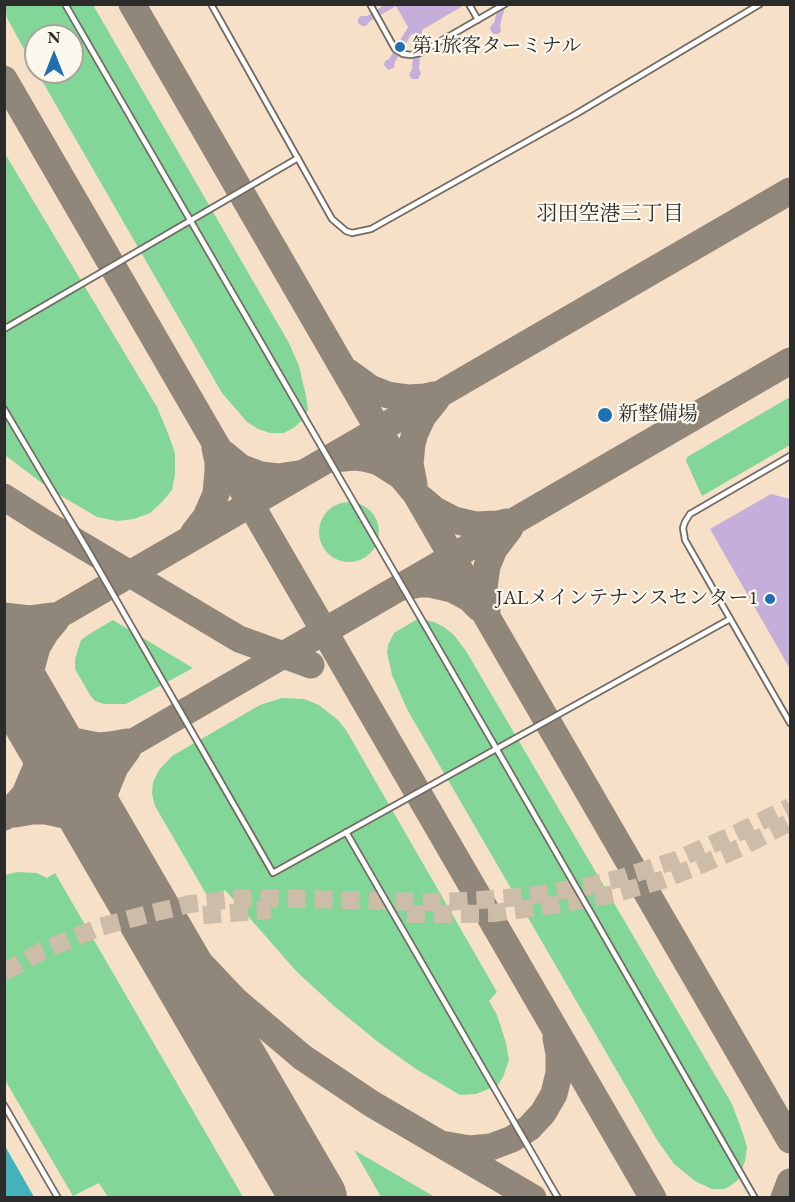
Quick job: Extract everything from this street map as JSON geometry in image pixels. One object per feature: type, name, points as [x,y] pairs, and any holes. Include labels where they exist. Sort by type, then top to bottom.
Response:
[{"type":"lane","points":[[65,4],[754,1197]]},
{"type":"lane","points":[[211,4],[332,219],[346,231],[352,233],[371,230],[576,114],[760,4]]},
{"type":"lane","points":[[370,4],[395,49],[403,54],[411,55],[420,53],[505,4]]},
{"type":"lane","points":[[469,4],[478,20]]},
{"type":"lane","points":[[4,329],[298,158]]},
{"type":"lane","points":[[4,409],[273,873],[730,619]]},
{"type":"lane","points":[[790,456],[690,514],[683,528],[685,540],[790,723]]},
{"type":"lane","points":[[346,832],[558,1197]]},
{"type":"lane","points":[[4,1106],[58,1197]]},
{"type":"green space","points":[[5,5],[93,5],[289,343],[299,366],[308,410],[295,427],[284,433],[270,433],[258,429],[247,422],[222,393],[44,84],[84,84],[84,24],[24,24],[24,49],[7,18]]},
{"type":"green space","points":[[4,152],[157,407],[169,436],[175,453],[172,490],[150,513],[134,519],[117,521],[97,517],[51,490],[5,455]]},
{"type":"green space","points":[[790,397],[790,445],[702,496],[686,461],[687,457]]},
{"type":"green space","points":[[343,502],[355,502],[366,507],[374,515],[379,532],[377,544],[366,557],[355,562],[343,562],[332,557],[324,549],[319,538],[319,526],[324,515],[332,507]]},
{"type":"green space","points":[[113,620],[193,668],[126,704],[104,704],[95,701],[75,669],[75,659],[81,640]]},
{"type":"green space","points":[[416,620],[434,622],[444,627],[454,635],[466,651],[732,1104],[747,1147],[738,1180],[730,1186],[724,1189],[712,1189],[695,1181],[674,1164],[657,1140],[408,711],[392,675],[387,652],[394,633]]},
{"type":"green space","points":[[282,698],[304,699],[319,705],[338,720],[346,730],[497,992],[489,1001],[497,1015],[509,1060],[498,1085],[476,1094],[460,1095],[416,1069],[378,1042],[297,972],[225,890],[209,899],[155,806],[152,794],[153,782],[159,770],[172,756],[260,705]]},
{"type":"green space","points":[[17,872],[37,873],[47,878],[55,873],[243,1197],[108,1197],[99,1183],[73,1196],[5,1080],[5,875]]},
{"type":"green space","points":[[354,1150],[435,1197],[381,1197]]},
{"type":"water","points":[[5,1146],[34,1197],[5,1197]]},
{"type":"building","name":"第1旅客ターミナル","points":[[386,4],[466,4],[422,30],[419,69],[421,73],[418,79],[412,79],[409,75],[412,69],[415,34],[412,33],[395,62],[394,68],[388,70],[384,65],[408,27],[396,6],[370,21],[366,26],[358,23],[361,16],[367,16]]},
{"type":"building","name":"第1旅客ターミナル","points":[[499,4],[506,4],[500,25],[501,31],[494,34],[490,27],[494,23]]},
{"type":"building","name":"JALメインテナンスセンター1","points":[[771,494],[790,499],[790,669],[710,529]]},
{"type":"taxiway","points":[[132,4],[790,1140]]},
{"type":"taxiway","points":[[4,79],[653,1198]]},
{"type":"taxiway","points":[[4,647],[790,191]]},
{"type":"taxiway","points":[[4,817],[790,361]]},
{"type":"taxiway","points":[[348,372],[370,388],[388,395],[409,398],[434,395]]},
{"type":"taxiway","points":[[414,484],[410,464],[412,444],[423,416],[436,400]]},
{"type":"taxiway","points":[[193,534],[206,517],[216,494],[218,462],[215,448]]},
{"type":"taxiway","points":[[223,453],[240,467],[261,475],[278,477],[298,474]]},
{"type":"taxiway","points":[[332,459],[355,457],[379,462],[401,476],[416,494],[435,510],[454,520],[475,525],[507,522]]},
{"type":"taxiway","points":[[4,497],[239,639],[311,665]]},
{"type":"taxiway","points":[[487,612],[484,588],[487,566],[494,549],[510,528]]},
{"type":"taxiway","points":[[404,587],[430,584],[452,589],[469,598],[479,608]]},
{"type":"taxiway","points":[[4,616],[30,619],[53,616]]},
{"type":"taxiway","points":[[12,809],[25,794],[36,768],[40,740],[30,700],[30,673],[37,647],[56,620]]},
{"type":"taxiway","points":[[4,693],[19,700],[51,731],[73,741],[98,746],[127,742]]},
{"type":"taxiway","points":[[128,749],[115,767],[105,792],[103,818],[105,836],[115,854],[182,944],[235,1000],[302,1057],[372,1104],[533,1198]]},
{"type":"taxiway","points":[[15,814],[46,811],[69,816],[91,827],[109,844]]},
{"type":"taxiway","points":[[447,1145],[470,1149],[491,1147],[512,1139],[529,1128],[543,1113],[554,1094],[559,1073],[556,1038]]},
{"type":"taxiway","points":[[784,1198],[790,1182]]},
{"type":"runway","points":[[4,665],[314,1198]]},
{"type":"tunnel","points":[[4,972],[42,951],[100,927],[190,904],[260,898],[464,901],[522,897],[588,886],[676,860],[790,807]]},
{"type":"tunnel","points":[[407,914],[494,913],[614,894],[693,868],[740,848],[790,822]]},
{"type":"tunnel","points":[[203,915],[271,910]]},
{"type":"place","name":"第1旅客ターミナル","points":[[400,47]]},
{"type":"place","name":"新整備場","points":[[605,415]]},
{"type":"place","name":"JALメインテナンスセンター1","points":[[770,599]]},
{"type":"district","name":"羽田空港三丁目","points":[[610,214]]}]
